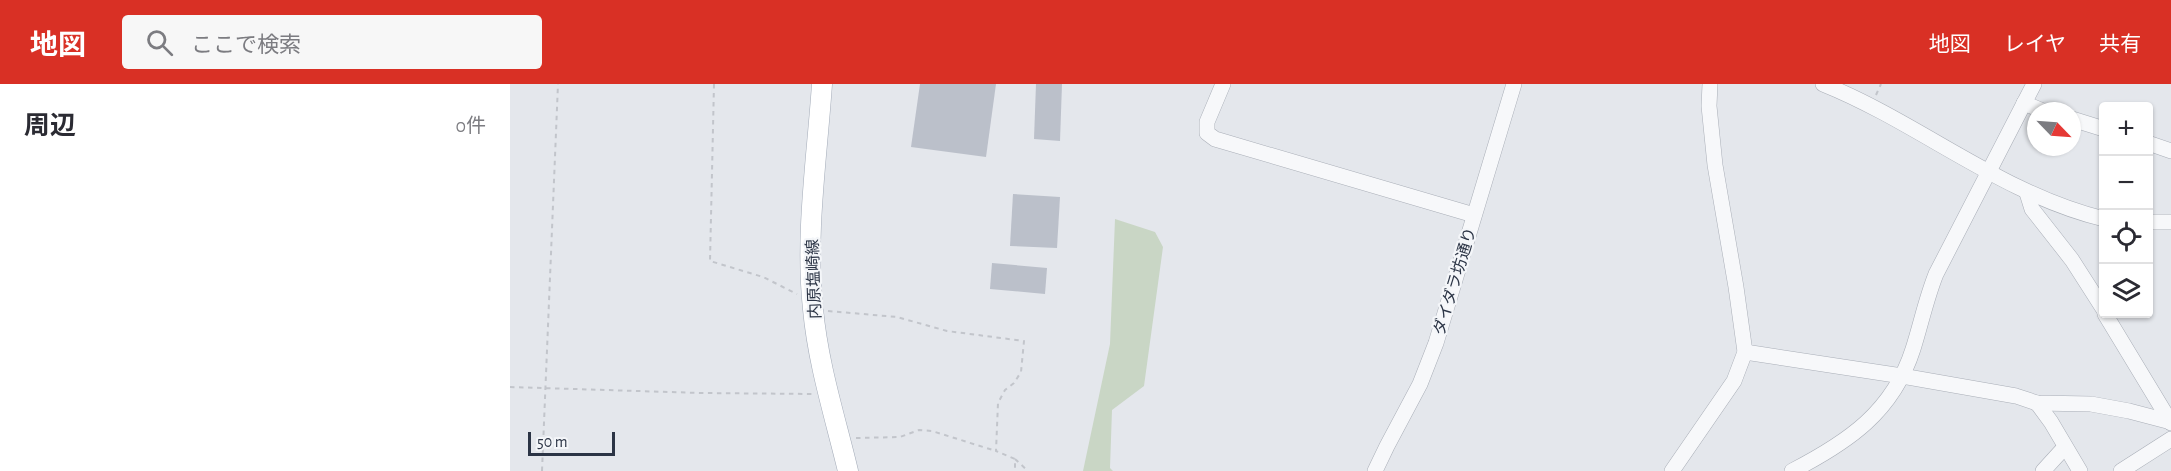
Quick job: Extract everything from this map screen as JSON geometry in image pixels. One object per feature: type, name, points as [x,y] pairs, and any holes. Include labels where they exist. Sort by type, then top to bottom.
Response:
[{"type":"main road","name":"内原塩崎線","points":[[822,84],[812,231],[812,306],[819,358],[848,471]]},
{"type":"street","points":[[1223,84],[1207,122],[1207,133],[1215,139],[1474,215]]},
{"type":"street","name":"ダイダラ坊通り","points":[[1376,471],[1427,367],[1514,84]]},
{"type":"street","points":[[1672,471],[1734,381],[1744,352],[1736,287],[1715,165],[1709,106],[1710,84]]},
{"type":"street","points":[[1823,84],[1870,106],[2027,193],[2067,209],[2099,218]]},
{"type":"street","points":[[1792,471],[1827,453],[1860,430],[1882,407],[1902,376],[1936,274],[2034,84]]},
{"type":"street","points":[[2081,122],[2099,128]]},
{"type":"street","points":[[2153,145],[2171,151]]},
{"type":"street","points":[[2027,193],[2032,209],[2072,260],[2099,304]]},
{"type":"street","points":[[2153,222],[2171,222]]},
{"type":"street","points":[[2108,318],[2171,422]]},
{"type":"street","points":[[1744,352],[1902,376],[2016,396],[2037,403],[2091,404],[2171,422]]},
{"type":"street","points":[[2037,403],[2080,471]]},
{"type":"street","points":[[2121,471],[2171,439]]},
{"type":"street","points":[[2043,471],[2064,448]]},
{"type":"path","points":[[542,471],[558,84]]},
{"type":"path","points":[[714,84],[711,261],[763,278],[812,306],[897,317],[947,331],[1024,341],[1021,372],[1014,383],[1005,390],[998,403],[996,450]]},
{"type":"path","points":[[510,387],[828,394]]},
{"type":"path","points":[[840,440],[900,437],[919,430],[932,431],[996,450],[1015,459],[1028,471]]},
{"type":"path","points":[[1015,459],[1015,471]]},
{"type":"green space","points":[[1115,219],[1155,232],[1163,247],[1144,386],[1112,410],[1110,468],[1113,471],[1083,471],[1110,344]]},
{"type":"building","points":[[920,84],[996,84],[986,157],[911,147]]},
{"type":"building","points":[[1036,84],[1062,84],[1060,141],[1034,139]]},
{"type":"building","points":[[1013,194],[1060,197],[1057,248],[1010,246]]},
{"type":"building","points":[[992,263],[1047,268],[1045,294],[990,289]]}]
